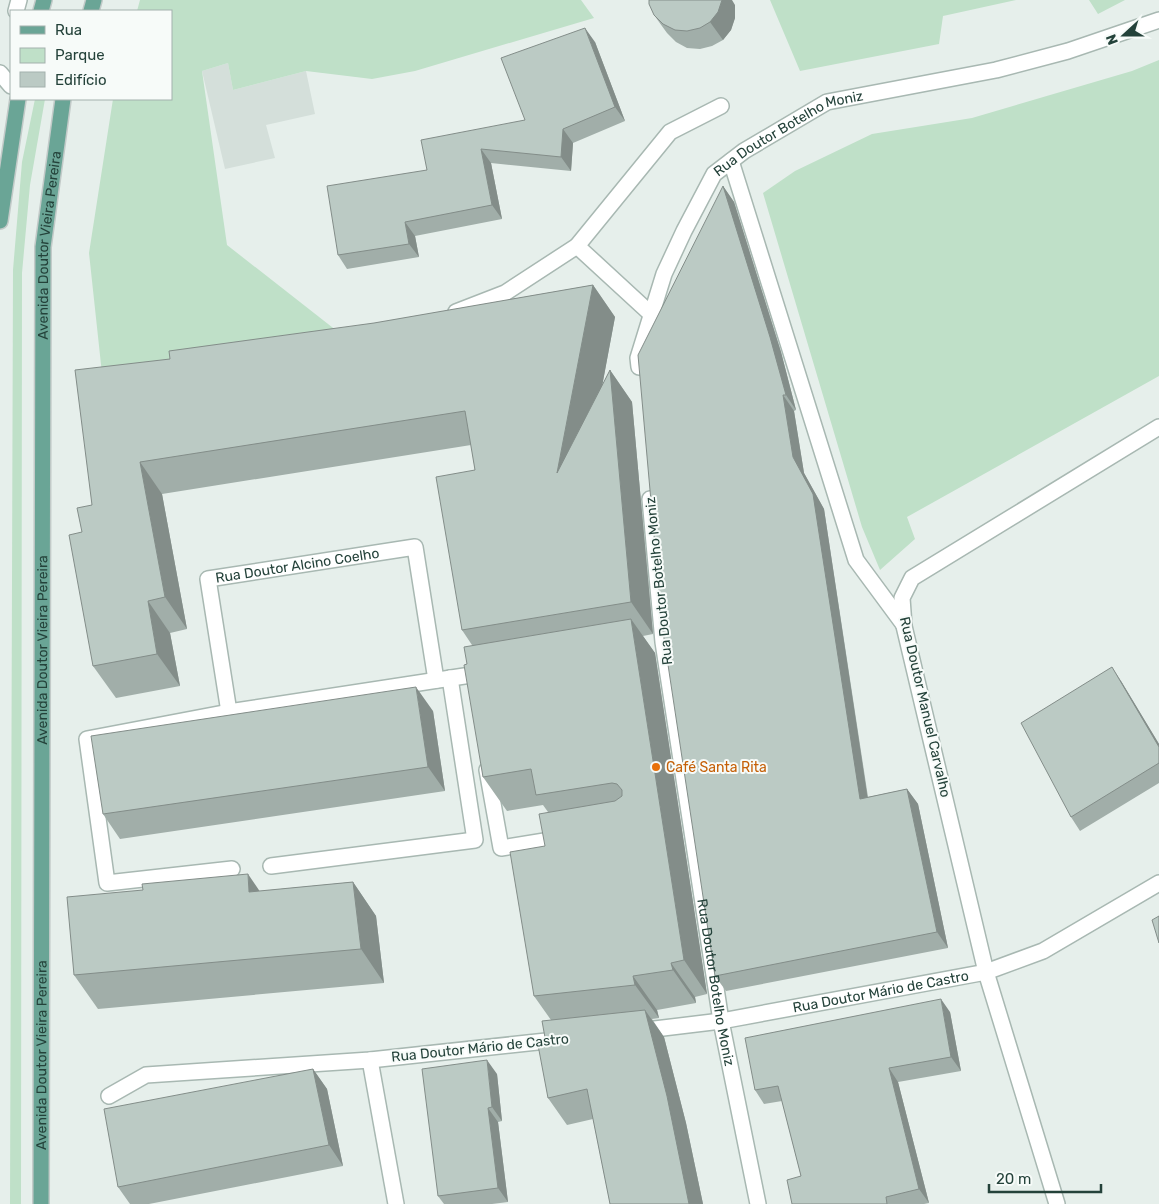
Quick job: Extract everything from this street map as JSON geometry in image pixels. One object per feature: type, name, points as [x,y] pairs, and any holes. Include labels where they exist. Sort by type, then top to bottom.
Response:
[{"type":"main road","points":[[0,221],[18,100]]},
{"type":"main road","name":"Avenida Doutor Vieira Pereira","points":[[41,1204],[43,247],[63,100]]},
{"type":"street","name":"Rua Doutor Botelho Moniz","points":[[640,378],[638,358],[664,274],[714,174],[731,161],[827,102],[996,70],[1068,51],[1159,20]]},
{"type":"street","points":[[0,73],[10,85]]},
{"type":"street","points":[[448,316],[505,293],[576,246],[670,132],[721,106]]},
{"type":"street","points":[[731,161],[856,560],[904,626]]},
{"type":"street","points":[[576,246],[652,315]]},
{"type":"street","name":"Rua Doutor Manuel Carvalho","points":[[1057,1204],[986,972],[904,626],[902,598],[912,578],[1159,427]]},
{"type":"street","name":"Rua Doutor Botelho Moniz","points":[[649,485],[663,642],[721,1021],[758,1204]]},
{"type":"street","name":"Rua Doutor Alcino Coelho","points":[[229,712],[208,579],[415,547],[443,679]]},
{"type":"street","points":[[644,645],[663,642]]},
{"type":"street","points":[[232,869],[107,883],[87,739],[229,712],[499,670]]},
{"type":"street","points":[[470,675],[474,694]]},
{"type":"street","points":[[271,866],[475,840],[443,679]]},
{"type":"street","points":[[484,752],[501,848],[579,835]]},
{"type":"street","name":"Rua Doutor Mário de Castro","points":[[624,1032],[721,1021],[986,972],[1043,951],[1159,883]]},
{"type":"street","name":"Rua Doutor Mário de Castro","points":[[109,1096],[146,1075],[370,1060],[585,1037]]},
{"type":"street","points":[[370,1060],[396,1204]]},
{"type":"shaded area","points":[[228,63],[233,90],[306,71],[315,114],[266,125],[275,158],[225,169],[202,71]]},
{"type":"green space","points":[[140,0],[581,0],[594,18],[415,71],[372,79],[306,71],[233,90],[228,63],[202,71],[227,245],[351,342],[103,383],[89,253],[113,100],[172,100],[172,10],[137,10]]},
{"type":"green space","points":[[770,0],[1016,0],[943,16],[939,44],[800,71]]},
{"type":"green space","points":[[1089,0],[1125,0],[1098,14]]},
{"type":"green space","points":[[1159,60],[1159,376],[907,517],[915,539],[880,570],[862,527],[763,193],[795,171],[872,134],[972,118],[1132,71]]},
{"type":"green space","points":[[35,100],[45,100],[30,185],[22,273],[21,1204],[10,1204],[13,270],[22,162]]},
{"type":"building","points":[[649,0],[722,0],[718,12],[710,22],[700,28],[687,31],[675,30],[663,24],[654,15]]},
{"type":"building","points":[[585,28],[615,107],[563,129],[561,157],[481,149],[492,205],[405,222],[409,244],[338,255],[327,186],[427,170],[421,140],[525,120],[501,58]]},
{"type":"building","points":[[723,186],[786,395],[783,395],[793,457],[813,494],[860,799],[907,789],[937,932],[715,976],[662,625],[638,355]]},
{"type":"building","points":[[593,285],[557,473],[610,370],[631,602],[462,630],[436,477],[475,470],[465,411],[140,462],[165,597],[148,601],[157,654],[93,666],[69,535],[82,532],[77,508],[92,505],[75,370],[170,359],[169,351],[374,323]]},
{"type":"building","points":[[631,619],[684,960],[671,963],[673,970],[633,976],[635,985],[534,996],[510,852],[545,846],[539,814],[615,801],[622,796],[622,790],[617,784],[612,783],[536,795],[531,769],[483,777],[464,665],[467,664],[464,647]]},
{"type":"building","points":[[1112,667],[1159,747],[1159,763],[1071,817],[1021,723]]},
{"type":"building","points":[[416,687],[428,767],[103,814],[91,736]]},
{"type":"building","points":[[248,874],[249,892],[353,882],[361,949],[74,975],[67,897],[143,890],[142,884]]},
{"type":"building","points":[[1159,916],[1159,943],[1152,920]]},
{"type":"building","points":[[941,999],[951,1057],[889,1068],[919,1189],[886,1197],[887,1204],[792,1204],[787,1180],[801,1176],[778,1086],[755,1090],[745,1038]]},
{"type":"building","points":[[645,1010],[667,1096],[689,1204],[610,1204],[587,1089],[548,1098],[538,1045],[546,1043],[542,1021]]},
{"type":"building","points":[[487,1060],[492,1107],[488,1108],[498,1188],[438,1196],[422,1069]]},
{"type":"building","points":[[313,1069],[329,1145],[118,1187],[104,1109]]},
{"type":"place","name":"Café Santa Rita","points":[[656,767]]}]
